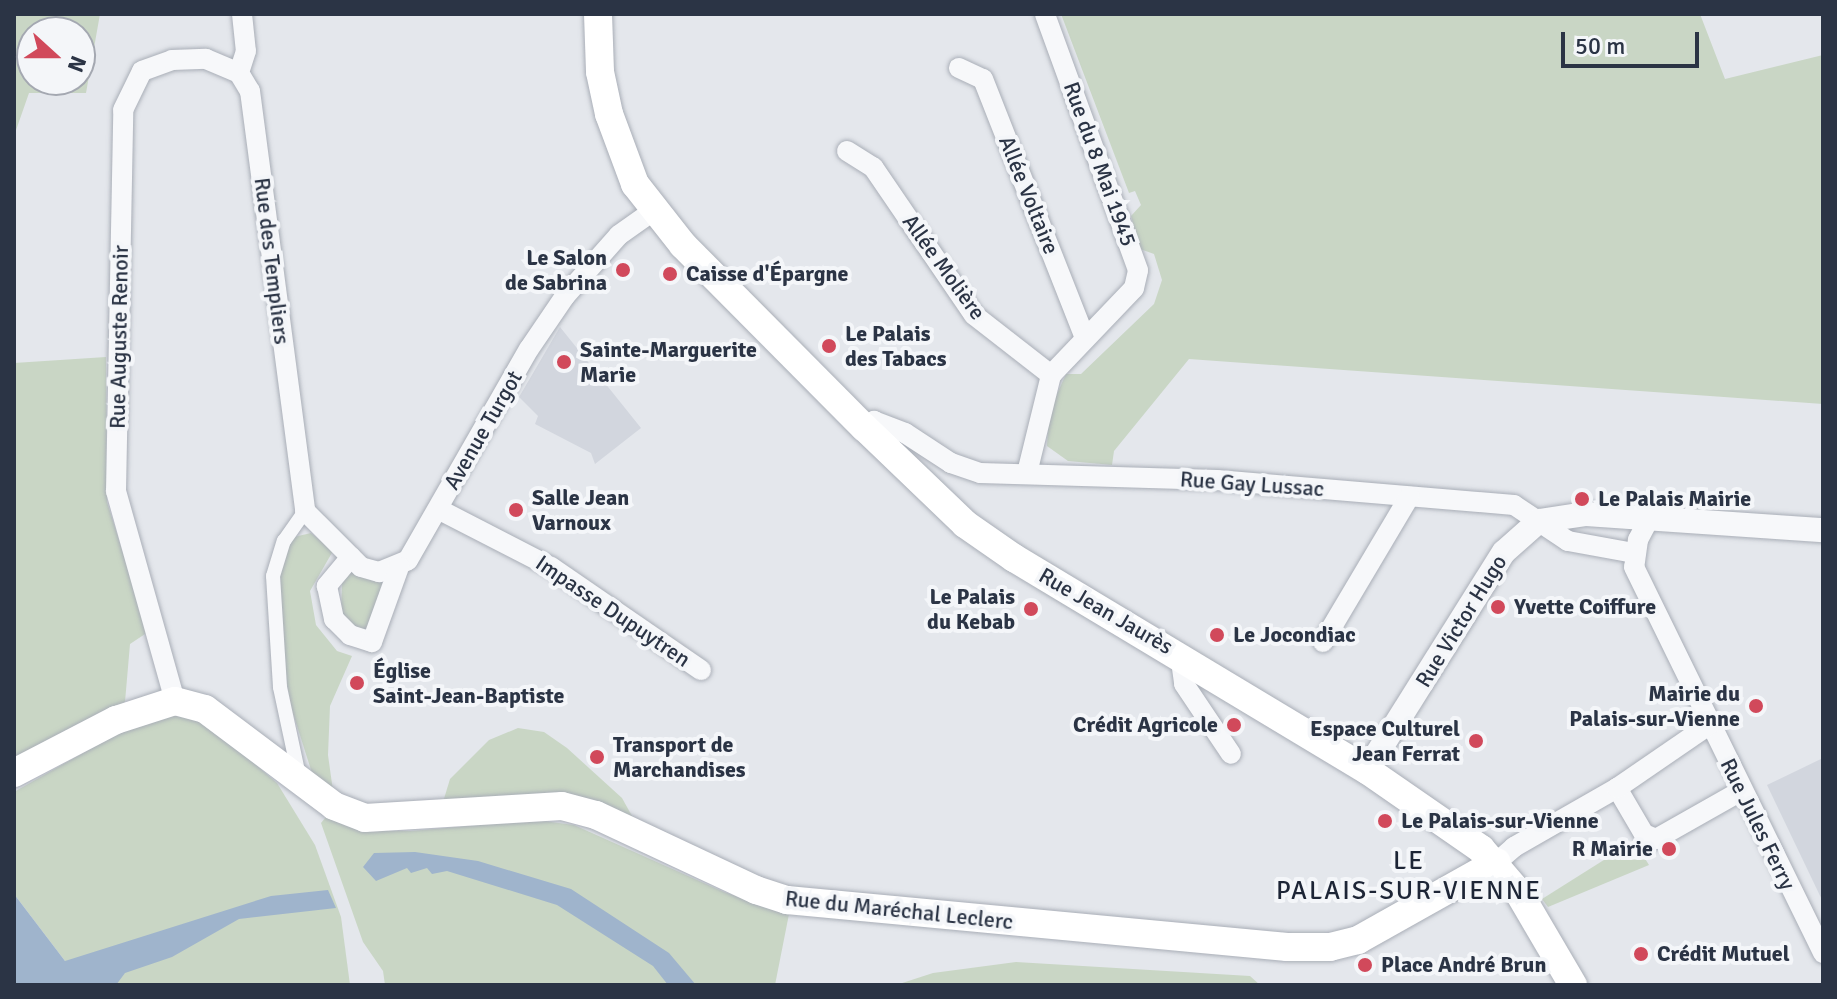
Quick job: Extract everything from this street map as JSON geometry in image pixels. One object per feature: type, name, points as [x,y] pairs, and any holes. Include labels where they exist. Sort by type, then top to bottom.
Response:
[{"type":"main road","name":"Rue Jean Jaurès","points":[[598,14],[600,72],[609,114],[621,155],[653,211],[864,427],[978,532],[1367,770],[1497,862]]},
{"type":"main road","points":[[14,773],[116,720],[175,701]]},
{"type":"main road","name":"Rue du Maréchal Leclerc","points":[[175,701],[205,709],[334,806],[365,818],[562,806],[596,815],[787,900],[1287,947],[1330,947],[1358,940],[1497,862]]},
{"type":"main road","points":[[1497,862],[1573,985]]},
{"type":"street","name":"Rue des Templiers","points":[[242,14],[246,51],[239,73],[250,91],[305,511]]},
{"type":"street","name":"Rue du 8 Mai 1945","points":[[1027,473],[1051,375],[1084,336],[1134,288],[1138,270],[1045,14]]},
{"type":"street","name":"Rue Auguste Renoir","points":[[175,701],[116,491],[123,110],[142,71],[172,60],[206,59],[239,73]]},
{"type":"street","name":"Allée Voltaire","points":[[959,68],[983,79],[1084,336]]},
{"type":"street","name":"Allée Molière","points":[[847,151],[873,167],[974,315],[1051,375]]},
{"type":"street","name":"Avenue Turgot","points":[[351,557],[327,586],[334,619],[350,635],[372,642],[399,567],[438,509],[529,349],[565,296],[619,235],[653,211]]},
{"type":"street","name":"Rue Gay Lussac","points":[[864,427],[874,421],[905,433],[951,463],[980,473],[1217,480],[1514,505],[1568,541],[1634,553]]},
{"type":"street","points":[[1323,642],[1409,497]]},
{"type":"street","name":"Impasse Dupuytren","points":[[438,509],[551,567],[701,670]]},
{"type":"street","points":[[299,777],[280,687],[273,576],[284,541],[305,511],[361,567],[379,572],[399,567]]},
{"type":"street","points":[[1539,521],[1586,514],[1823,530]]},
{"type":"street","points":[[1634,553],[1649,519]]},
{"type":"street","name":"Rue Victor Hugo","points":[[1367,770],[1504,552],[1539,521]]},
{"type":"street","name":"Rue Jules Ferry","points":[[1634,553],[1634,567],[1741,791],[1823,953]]},
{"type":"street","points":[[1180,654],[1184,684],[1231,754]]},
{"type":"street","points":[[1497,862],[1514,847],[1617,788],[1709,725]]},
{"type":"street","points":[[1617,788],[1644,834],[1656,839],[1741,791]]},
{"type":"shaded area","name":"Sainte-Marguerite Marie","points":[[560,327],[641,428],[595,464],[591,453],[535,424],[538,416],[519,397]]},
{"type":"shaded area","points":[[1823,758],[1823,902],[1767,785]]},
{"type":"green space","points":[[14,14],[100,14],[96,37],[96,16],[16,16],[16,96],[28,96],[14,136]]},
{"type":"green space","points":[[1061,14],[1700,14],[1725,79],[1823,55],[1823,404],[1189,359],[1114,451],[1112,465],[1068,461],[1047,446],[1049,412],[1066,374],[1081,374],[1154,304],[1162,280],[1154,254],[1140,249],[1131,216],[1141,205],[1135,191],[1129,193]]},
{"type":"green space","points":[[106,357],[107,502],[148,632],[130,644],[125,702],[14,765],[14,363]]},
{"type":"green space","points":[[311,533],[333,551],[310,591],[316,625],[337,651],[352,656],[330,706],[328,755],[333,791],[312,773],[291,707],[281,649],[279,582],[285,550],[294,537]]},
{"type":"green space","points":[[349,572],[383,581],[367,631],[353,627],[341,615],[342,583]]},
{"type":"green space","points":[[179,713],[211,726],[277,783],[315,845],[341,917],[350,985],[93,985],[65,961],[14,894],[14,792],[136,723]]},
{"type":"green space","points":[[518,728],[544,732],[567,748],[622,798],[637,825],[443,802],[450,779],[489,740]]},
{"type":"green space","points":[[326,817],[361,830],[411,831],[536,820],[574,825],[724,892],[789,914],[775,985],[385,985],[383,971],[363,942],[321,823]]},
{"type":"green space","points":[[1634,841],[1649,865],[1548,907],[1542,899]]},
{"type":"green space","points":[[1016,962],[1250,976],[1260,985],[896,985],[933,973]]},
{"type":"water","points":[[415,852],[478,861],[571,889],[669,953],[696,985],[668,985],[653,966],[557,905],[447,871],[432,874],[427,868],[411,873],[407,868],[376,881],[363,867],[374,853]]},
{"type":"water","points":[[328,890],[336,908],[239,919],[172,957],[125,973],[116,985],[14,985],[14,894],[65,961],[271,896]]},
{"type":"place","name":"Le Salon de Sabrina","points":[[623,270]]},
{"type":"place","name":"Caisse d'Épargne","points":[[670,274]]},
{"type":"place","name":"Le Palais des Tabacs","points":[[829,346]]},
{"type":"place","name":"Sainte-Marguerite Marie","points":[[564,362]]},
{"type":"place","name":"Le Palais Mairie","points":[[1582,499]]},
{"type":"place","name":"Salle Jean Varnoux","points":[[516,510]]},
{"type":"place","name":"Yvette Coiffure","points":[[1498,607]]},
{"type":"place","name":"Le Palais du Kebab","points":[[1031,609]]},
{"type":"place","name":"Le Jocondiac","points":[[1217,635]]},
{"type":"place","name":"Église Saint-Jean-Baptiste","points":[[357,683]]},
{"type":"place","name":"Mairie du Palais-sur-Vienne","points":[[1756,706]]},
{"type":"place","name":"Crédit Agricole","points":[[1234,725]]},
{"type":"place","name":"Espace Culturel Jean Ferrat","points":[[1476,741]]},
{"type":"place","name":"Transport de Marchandises","points":[[597,757]]},
{"type":"place","name":"Le Palais-sur-Vienne","points":[[1385,821]]},
{"type":"place","name":"R Mairie","points":[[1669,849]]},
{"type":"place","name":"Crédit Mutuel","points":[[1641,954]]},
{"type":"place","name":"Place André Brun","points":[[1365,965]]},
{"type":"district","name":"LE PALAIS-SUR-VIENNE","points":[[1409,877]]}]
